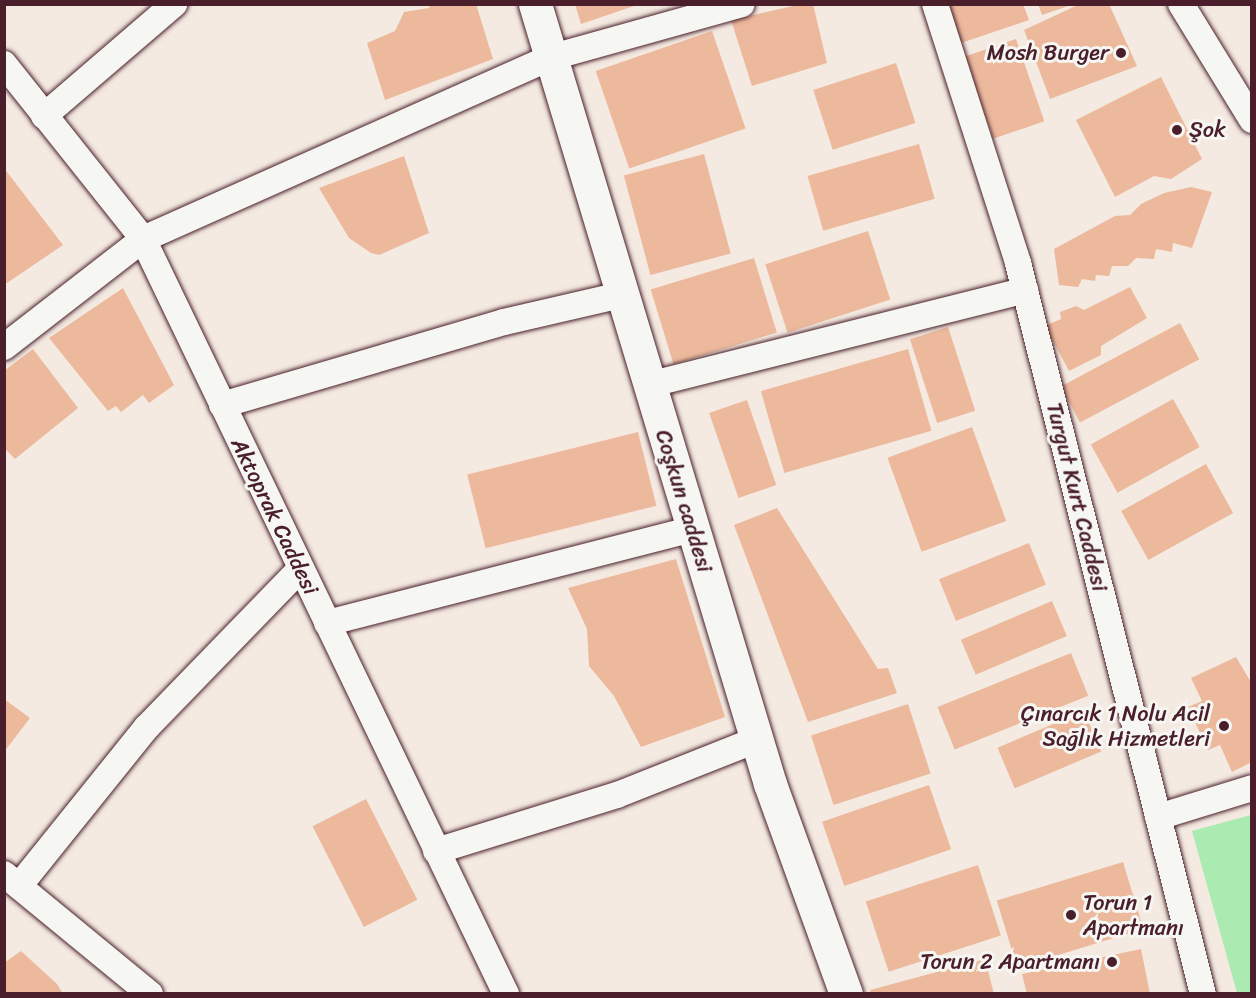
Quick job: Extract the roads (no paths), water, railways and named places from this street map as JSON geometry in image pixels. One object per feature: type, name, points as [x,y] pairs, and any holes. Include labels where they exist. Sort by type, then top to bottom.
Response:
[{"type":"street","points":[[44,116],[174,4]]},
{"type":"street","name":"Coşkun caddesi","points":[[535,4],[549,58],[756,740],[846,993]]},
{"type":"street","points":[[4,347],[143,239],[549,58],[742,4]]},
{"type":"street","name":"Turgut Kurt Caddesi","points":[[935,4],[1025,290],[1203,993]]},
{"type":"street","points":[[1181,4],[1251,120]]},
{"type":"street","name":"Aktoprak Caddesi","points":[[4,64],[143,239],[506,993]]},
{"type":"street","points":[[648,385],[1025,290]]},
{"type":"street","points":[[222,405],[504,322],[621,295]]},
{"type":"street","points":[[327,623],[692,529]]},
{"type":"street","points":[[150,993],[12,880],[147,727],[300,569]]},
{"type":"street","points":[[436,851],[617,795],[756,740]]},
{"type":"street","points":[[1158,817],[1251,788]]},
{"type":"place","name":"Mosh Burger","points":[[1121,53]]},
{"type":"place","name":"Şok","points":[[1177,130]]},
{"type":"place","name":"Çınarcık 1 Nolu Acil Sağlık Hizmetleri","points":[[1224,726]]},
{"type":"place","name":"Torun 1 Apartmanı","points":[[1071,915]]},
{"type":"place","name":"Torun 2 Apartmanı","points":[[1112,962]]}]
